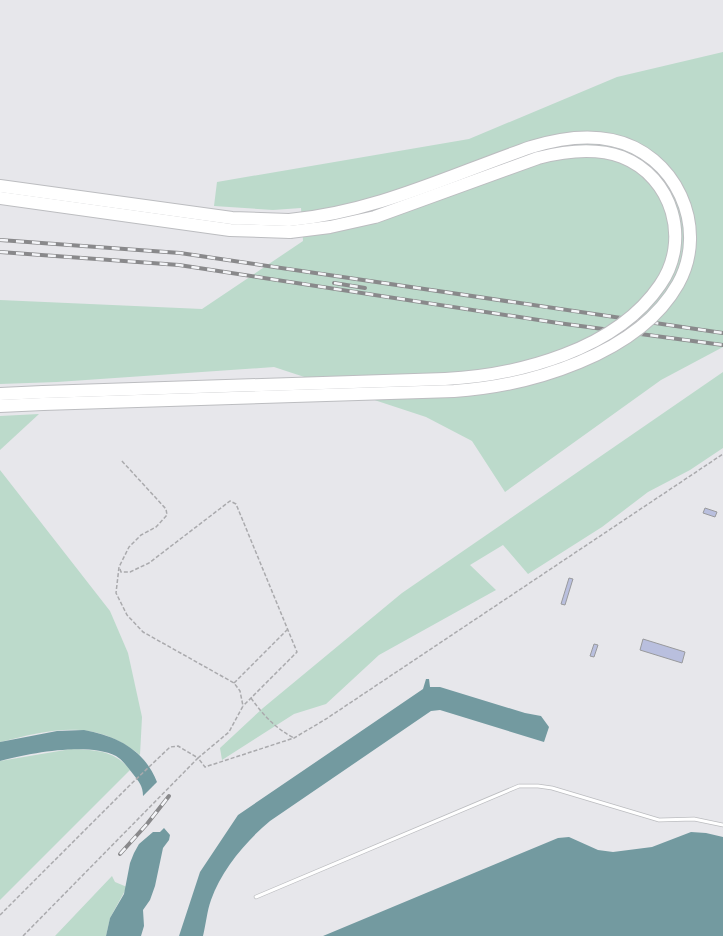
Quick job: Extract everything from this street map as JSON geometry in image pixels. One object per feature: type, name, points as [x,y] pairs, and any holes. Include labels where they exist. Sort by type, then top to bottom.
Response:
[{"type":"highway","points":[[0,198],[230,230],[290,226],[368,206],[531,147],[558,140],[594,138],[612,140],[630,145],[646,154],[666,172],[677,188],[685,204],[689,224],[690,241],[685,267],[678,284],[668,299],[649,319],[627,336],[594,354],[562,368],[531,378],[491,387],[454,391],[43,398],[0,394]]},
{"type":"highway","points":[[0,186],[227,218],[258,220],[290,226]]},
{"type":"highway","points":[[0,406],[43,398]]},
{"type":"lane","points":[[256,897],[519,786],[552,788],[659,820],[694,819],[723,825]]},
{"type":"path","points":[[0,915],[152,762],[170,747],[174,746],[198,758],[205,767],[294,738],[326,719],[723,454]]},
{"type":"path","points":[[121,460],[166,509],[166,515],[156,527],[141,535],[129,547],[119,567],[116,593],[127,615],[143,632],[234,683],[240,691],[243,706]]},
{"type":"path","points":[[23,936],[198,758],[229,732],[243,706],[297,652],[236,504],[230,501],[149,563],[130,572],[121,572],[119,567]]},
{"type":"path","points":[[234,683],[288,629]]},
{"type":"path","points":[[251,698],[266,719],[279,730],[294,738]]},
{"type":"green space","points":[[723,52],[723,347],[661,380],[505,492],[472,441],[426,417],[274,367],[57,382],[0,384],[0,300],[202,309],[303,241],[301,208],[273,210],[214,206],[217,182],[469,139],[617,77]]},
{"type":"green space","points":[[723,372],[723,448],[690,470],[648,492],[602,527],[528,574],[503,545],[470,565],[496,590],[379,655],[326,704],[294,714],[222,760],[220,748],[263,708],[402,593]]},
{"type":"green space","points":[[39,414],[0,450],[0,416]]},
{"type":"green space","points":[[0,470],[110,611],[128,653],[142,717],[140,755],[123,743],[89,731],[73,730],[38,733],[0,742]]},
{"type":"green space","points":[[71,749],[104,752],[118,758],[130,770],[0,900],[0,761]]},
{"type":"green space","points":[[112,876],[115,882],[127,887],[110,918],[106,936],[55,936]]},
{"type":"water","points":[[426,679],[429,679],[430,687],[440,687],[525,713],[541,716],[549,727],[544,742],[440,710],[431,711],[270,821],[252,837],[221,877],[210,904],[203,936],[179,936],[200,872],[238,815],[423,689]]},
{"type":"water","points":[[84,730],[118,740],[128,746],[145,761],[157,782],[143,796],[139,782],[121,760],[116,756],[104,752],[90,750],[59,750],[0,761],[0,742],[57,731]]},
{"type":"water","points":[[164,828],[170,835],[169,840],[163,848],[155,886],[150,900],[143,910],[144,926],[141,936],[106,936],[110,918],[124,894],[130,863],[134,853],[139,844],[153,832],[160,832]]},
{"type":"water","points":[[691,832],[706,833],[723,837],[723,936],[323,936],[558,838],[569,837],[598,850],[613,852],[652,847]]},
{"type":"building","points":[[705,508],[717,512],[715,517],[703,513]]},
{"type":"building","points":[[569,578],[573,579],[565,605],[561,604]]},
{"type":"building","points":[[643,639],[685,652],[682,663],[640,650]]},
{"type":"building","points":[[594,644],[598,645],[594,657],[590,656]]},
{"type":"railway","points":[[0,240],[180,253],[723,333]]},
{"type":"railway","points":[[0,252],[179,265],[558,323],[723,345]]},
{"type":"railway","points":[[334,283],[365,288]]},
{"type":"railway","points":[[120,854],[147,824],[169,796]]}]
